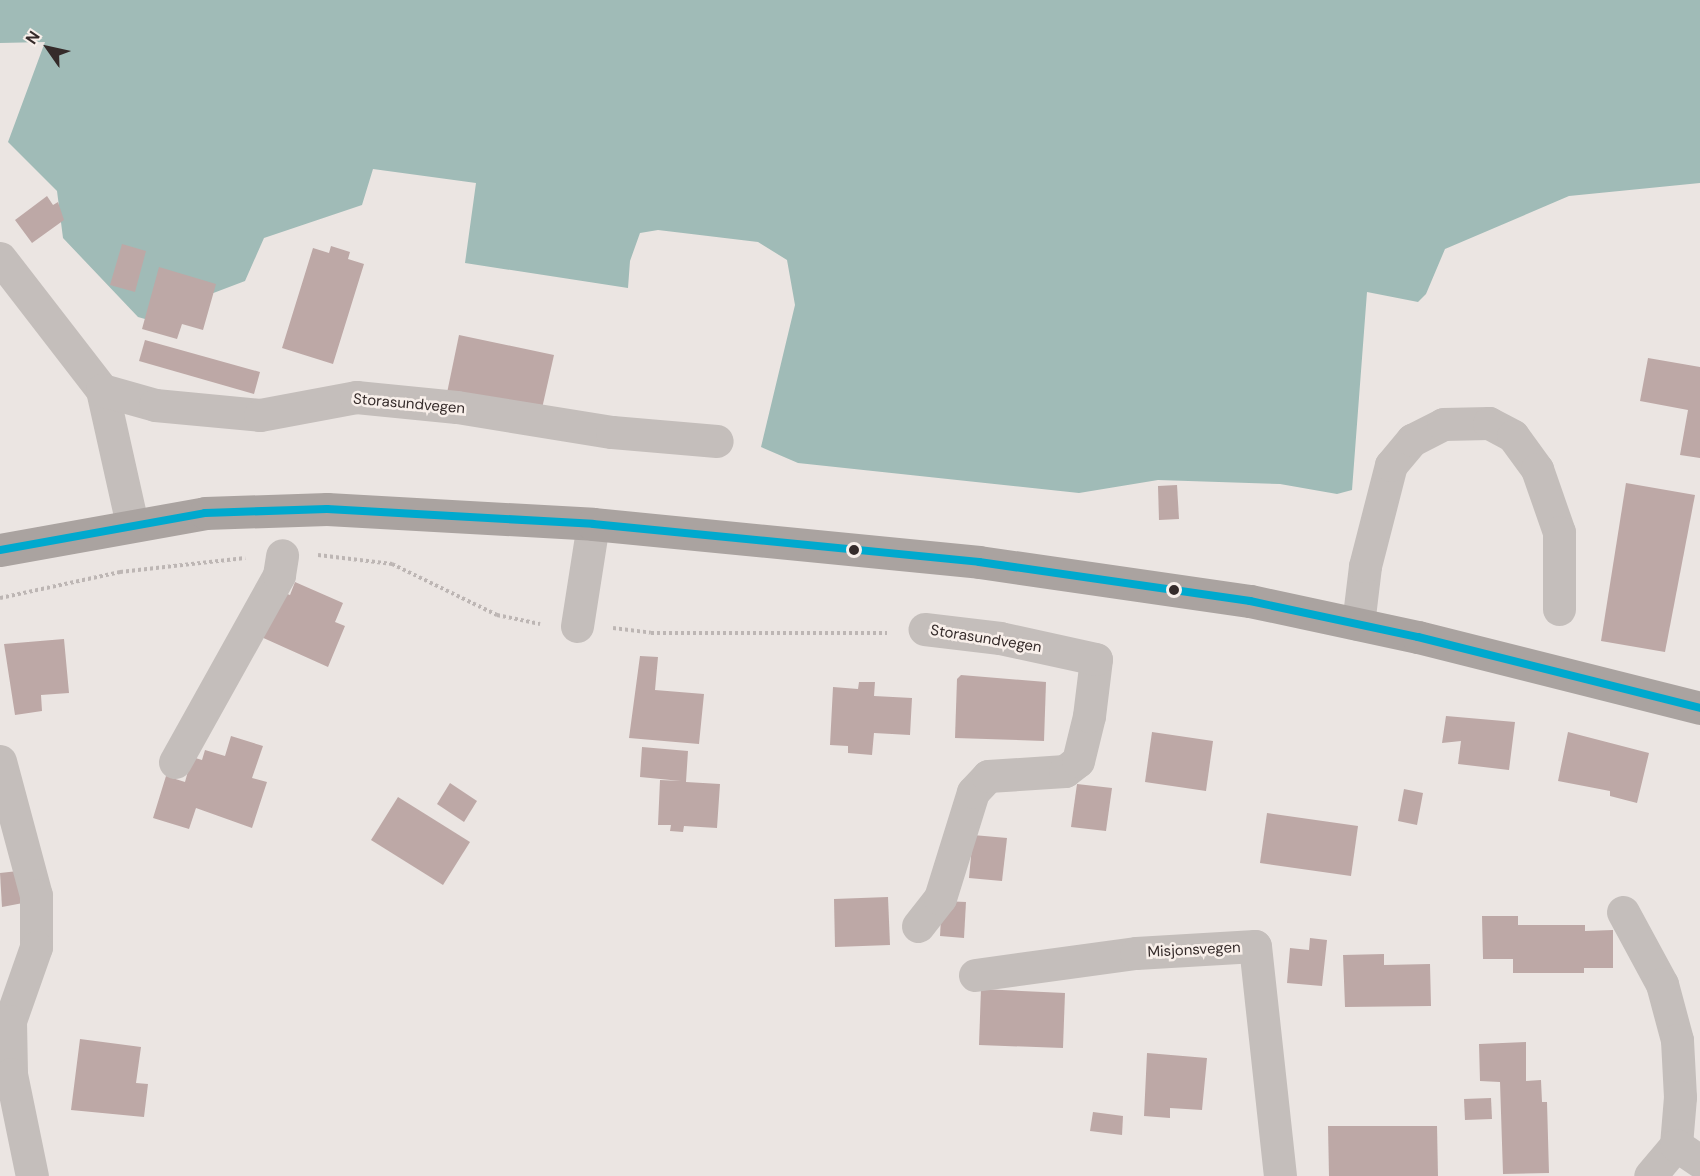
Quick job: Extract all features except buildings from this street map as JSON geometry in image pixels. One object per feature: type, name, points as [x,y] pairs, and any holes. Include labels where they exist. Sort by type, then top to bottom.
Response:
[{"type":"main road","points":[[0,550],[132,524],[205,513],[327,509],[593,524],[978,562],[1153,585],[1358,624],[1700,708]]},
{"type":"street","points":[[0,258],[102,390],[132,524]]},
{"type":"street","name":"Storasundvegen","points":[[102,390],[155,405],[260,415],[356,397],[457,407],[612,432],[717,441]]},
{"type":"street","points":[[1358,624],[1365,566],[1391,465],[1412,440],[1443,424],[1489,423],[1513,436],[1537,469],[1559,532],[1559,609]]},
{"type":"street","points":[[577,626],[593,524]]},
{"type":"street","points":[[175,762],[279,575],[282,555]]},
{"type":"street","name":"Storasundvegen","points":[[918,926],[940,898],[974,792],[988,776],[1065,771],[1078,761],[1089,716],[1096,659],[1000,638],[925,629]]},
{"type":"street","points":[[0,761],[36,895],[36,947],[10,1021],[11,1074],[32,1176]]},
{"type":"street","points":[[1623,912],[1662,984],[1677,1040],[1680,1098],[1688,1153],[1650,1176]]},
{"type":"street","name":"Misjonsvegen","points":[[975,975],[1136,953],[1255,946],[1280,1176]]},
{"type":"path","name":"Storasundvegen","points":[[577,626],[651,633],[866,635],[925,629]]},
{"type":"water","points":[[0,0],[1700,0],[1700,183],[1569,196],[1445,249],[1426,294],[1418,302],[1367,292],[1352,490],[1337,494],[1280,484],[1158,480],[1079,493],[798,463],[761,447],[795,305],[787,260],[758,242],[658,230],[640,233],[630,261],[628,288],[465,263],[476,183],[373,169],[362,205],[264,238],[245,281],[145,319],[138,317],[63,238],[57,191],[8,142],[45,42],[0,43]]},
{"type":"transit line","points":[[0,550],[205,513],[327,509],[593,524],[979,562],[1250,601],[1418,637],[1700,708]]}]
